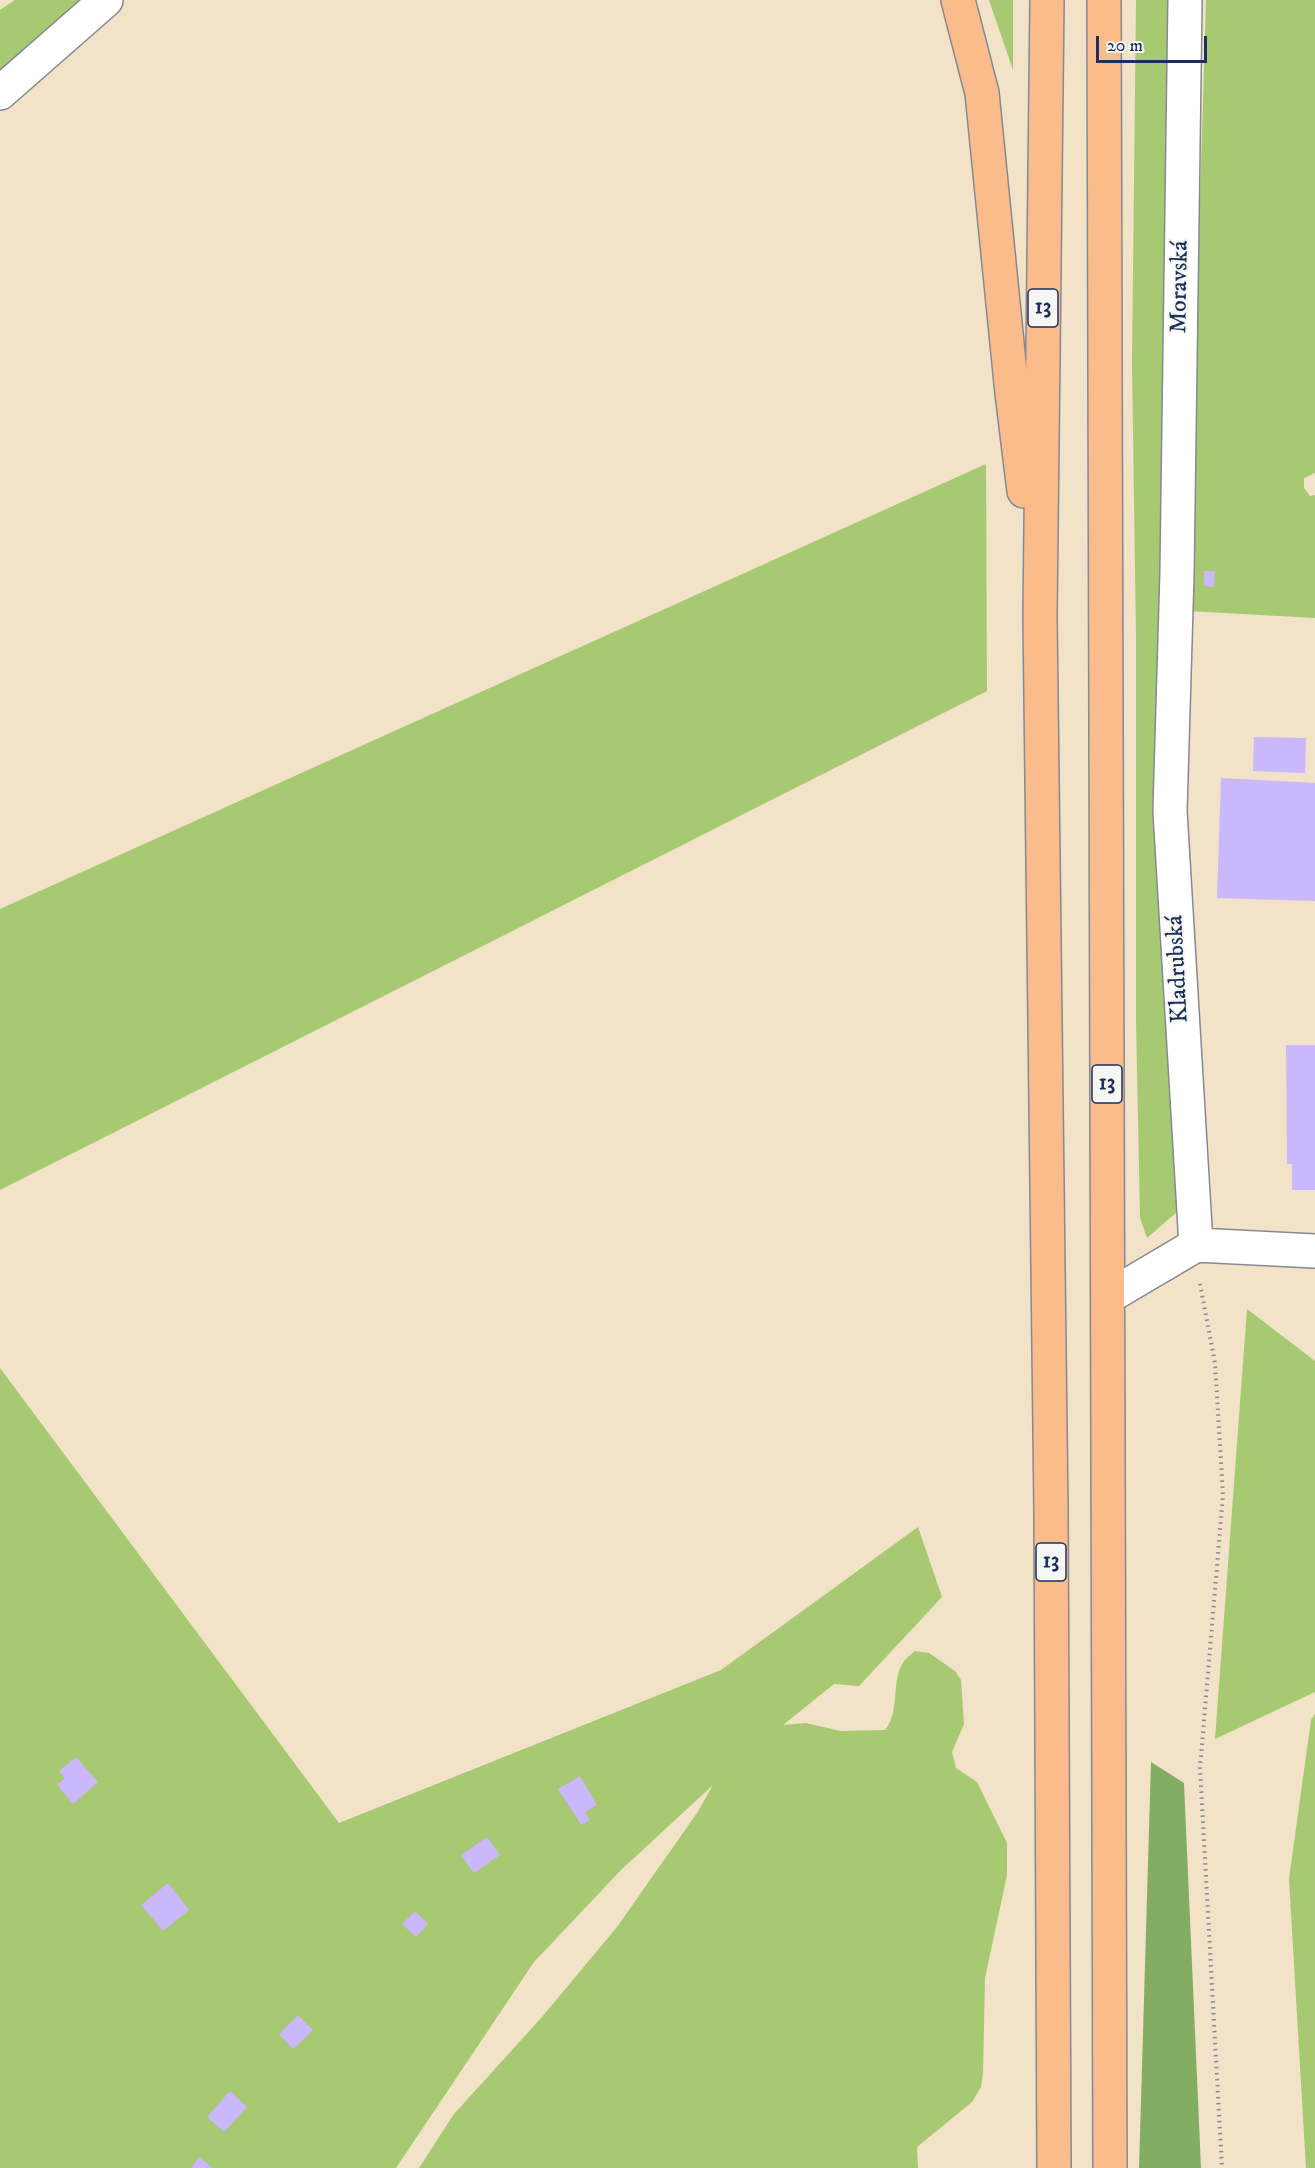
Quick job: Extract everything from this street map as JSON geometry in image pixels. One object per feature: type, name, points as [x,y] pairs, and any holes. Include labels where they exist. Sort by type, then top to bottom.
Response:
[{"type":"highway","points":[[957,0],[982,93],[1012,393],[1040,616]]},
{"type":"highway","name":"13","points":[[1047,0],[1040,616],[1051,1511],[1054,2168]]},
{"type":"highway","name":"13","points":[[1104,0],[1110,2168]]},
{"type":"street","points":[[0,93],[106,0]]},
{"type":"street","name":"Moravská","points":[[1176,573],[1185,0]]},
{"type":"street","name":"Kladrubská","points":[[1176,573],[1170,811],[1196,1245]]},
{"type":"street","points":[[1108,1297],[1196,1245],[1315,1251]]},
{"type":"path","points":[[1196,1245],[1196,1264],[1215,1363],[1223,1496],[1200,1768],[1222,2168]]},
{"type":"green space","points":[[15,0],[85,0],[0,70],[0,10]]},
{"type":"green space","points":[[989,0],[1013,0],[1013,70]]},
{"type":"green space","points":[[1136,0],[1170,0],[1178,1211],[1147,1238],[1140,1218],[1136,1019],[1136,638],[1132,363]]},
{"type":"green space","points":[[1206,0],[1315,0],[1315,473],[1304,478],[1304,488],[1310,496],[1315,495],[1315,618],[1188,611],[1195,279],[1198,268]]},
{"type":"green space","points":[[986,464],[987,691],[0,1190],[0,909]]},
{"type":"green space","points":[[1247,1309],[1315,1361],[1315,1692],[1215,1739]]},
{"type":"green space","points":[[0,1368],[339,1823],[721,1670],[918,1527],[942,1597],[859,1686],[834,1684],[783,1725],[806,1723],[840,1731],[885,1730],[893,1714],[900,1669],[905,1660],[915,1651],[929,1653],[955,1671],[961,1680],[964,1724],[952,1752],[956,1768],[977,1782],[1007,1843],[1007,1875],[985,1978],[983,2073],[981,2087],[972,2102],[917,2147],[918,2168],[419,2168],[454,2114],[542,2017],[617,1927],[697,1813],[713,1785],[621,1870],[534,1962],[396,2168],[0,2168]]},
{"type":"green space","points":[[1315,1714],[1315,2168],[1306,2168],[1289,1879],[1311,1720]]},
{"type":"green space","points":[[1151,1762],[1184,1783],[1201,2168],[1139,2168]]},
{"type":"building","points":[[1204,571],[1215,571],[1214,587],[1204,586]]},
{"type":"building","points":[[1254,737],[1306,738],[1305,773],[1253,771]]},
{"type":"building","points":[[1221,778],[1315,783],[1315,901],[1217,898]]},
{"type":"building","points":[[1286,1045],[1315,1045],[1315,1190],[1292,1190],[1292,1164],[1287,1164]]},
{"type":"building","points":[[76,1757],[98,1782],[73,1804],[57,1785],[65,1778],[59,1771]]},
{"type":"building","points":[[580,1776],[597,1805],[585,1812],[590,1820],[581,1825],[558,1789]]},
{"type":"building","points":[[487,1837],[500,1855],[474,1873],[461,1855]]},
{"type":"building","points":[[168,1883],[189,1910],[163,1931],[141,1905]]},
{"type":"building","points":[[415,1911],[428,1924],[416,1937],[402,1924]]},
{"type":"building","points":[[298,2015],[313,2030],[293,2049],[279,2034]]},
{"type":"building","points":[[230,2091],[247,2107],[224,2132],[207,2117]]},
{"type":"building","points":[[199,2157],[213,2168],[191,2168]]}]
